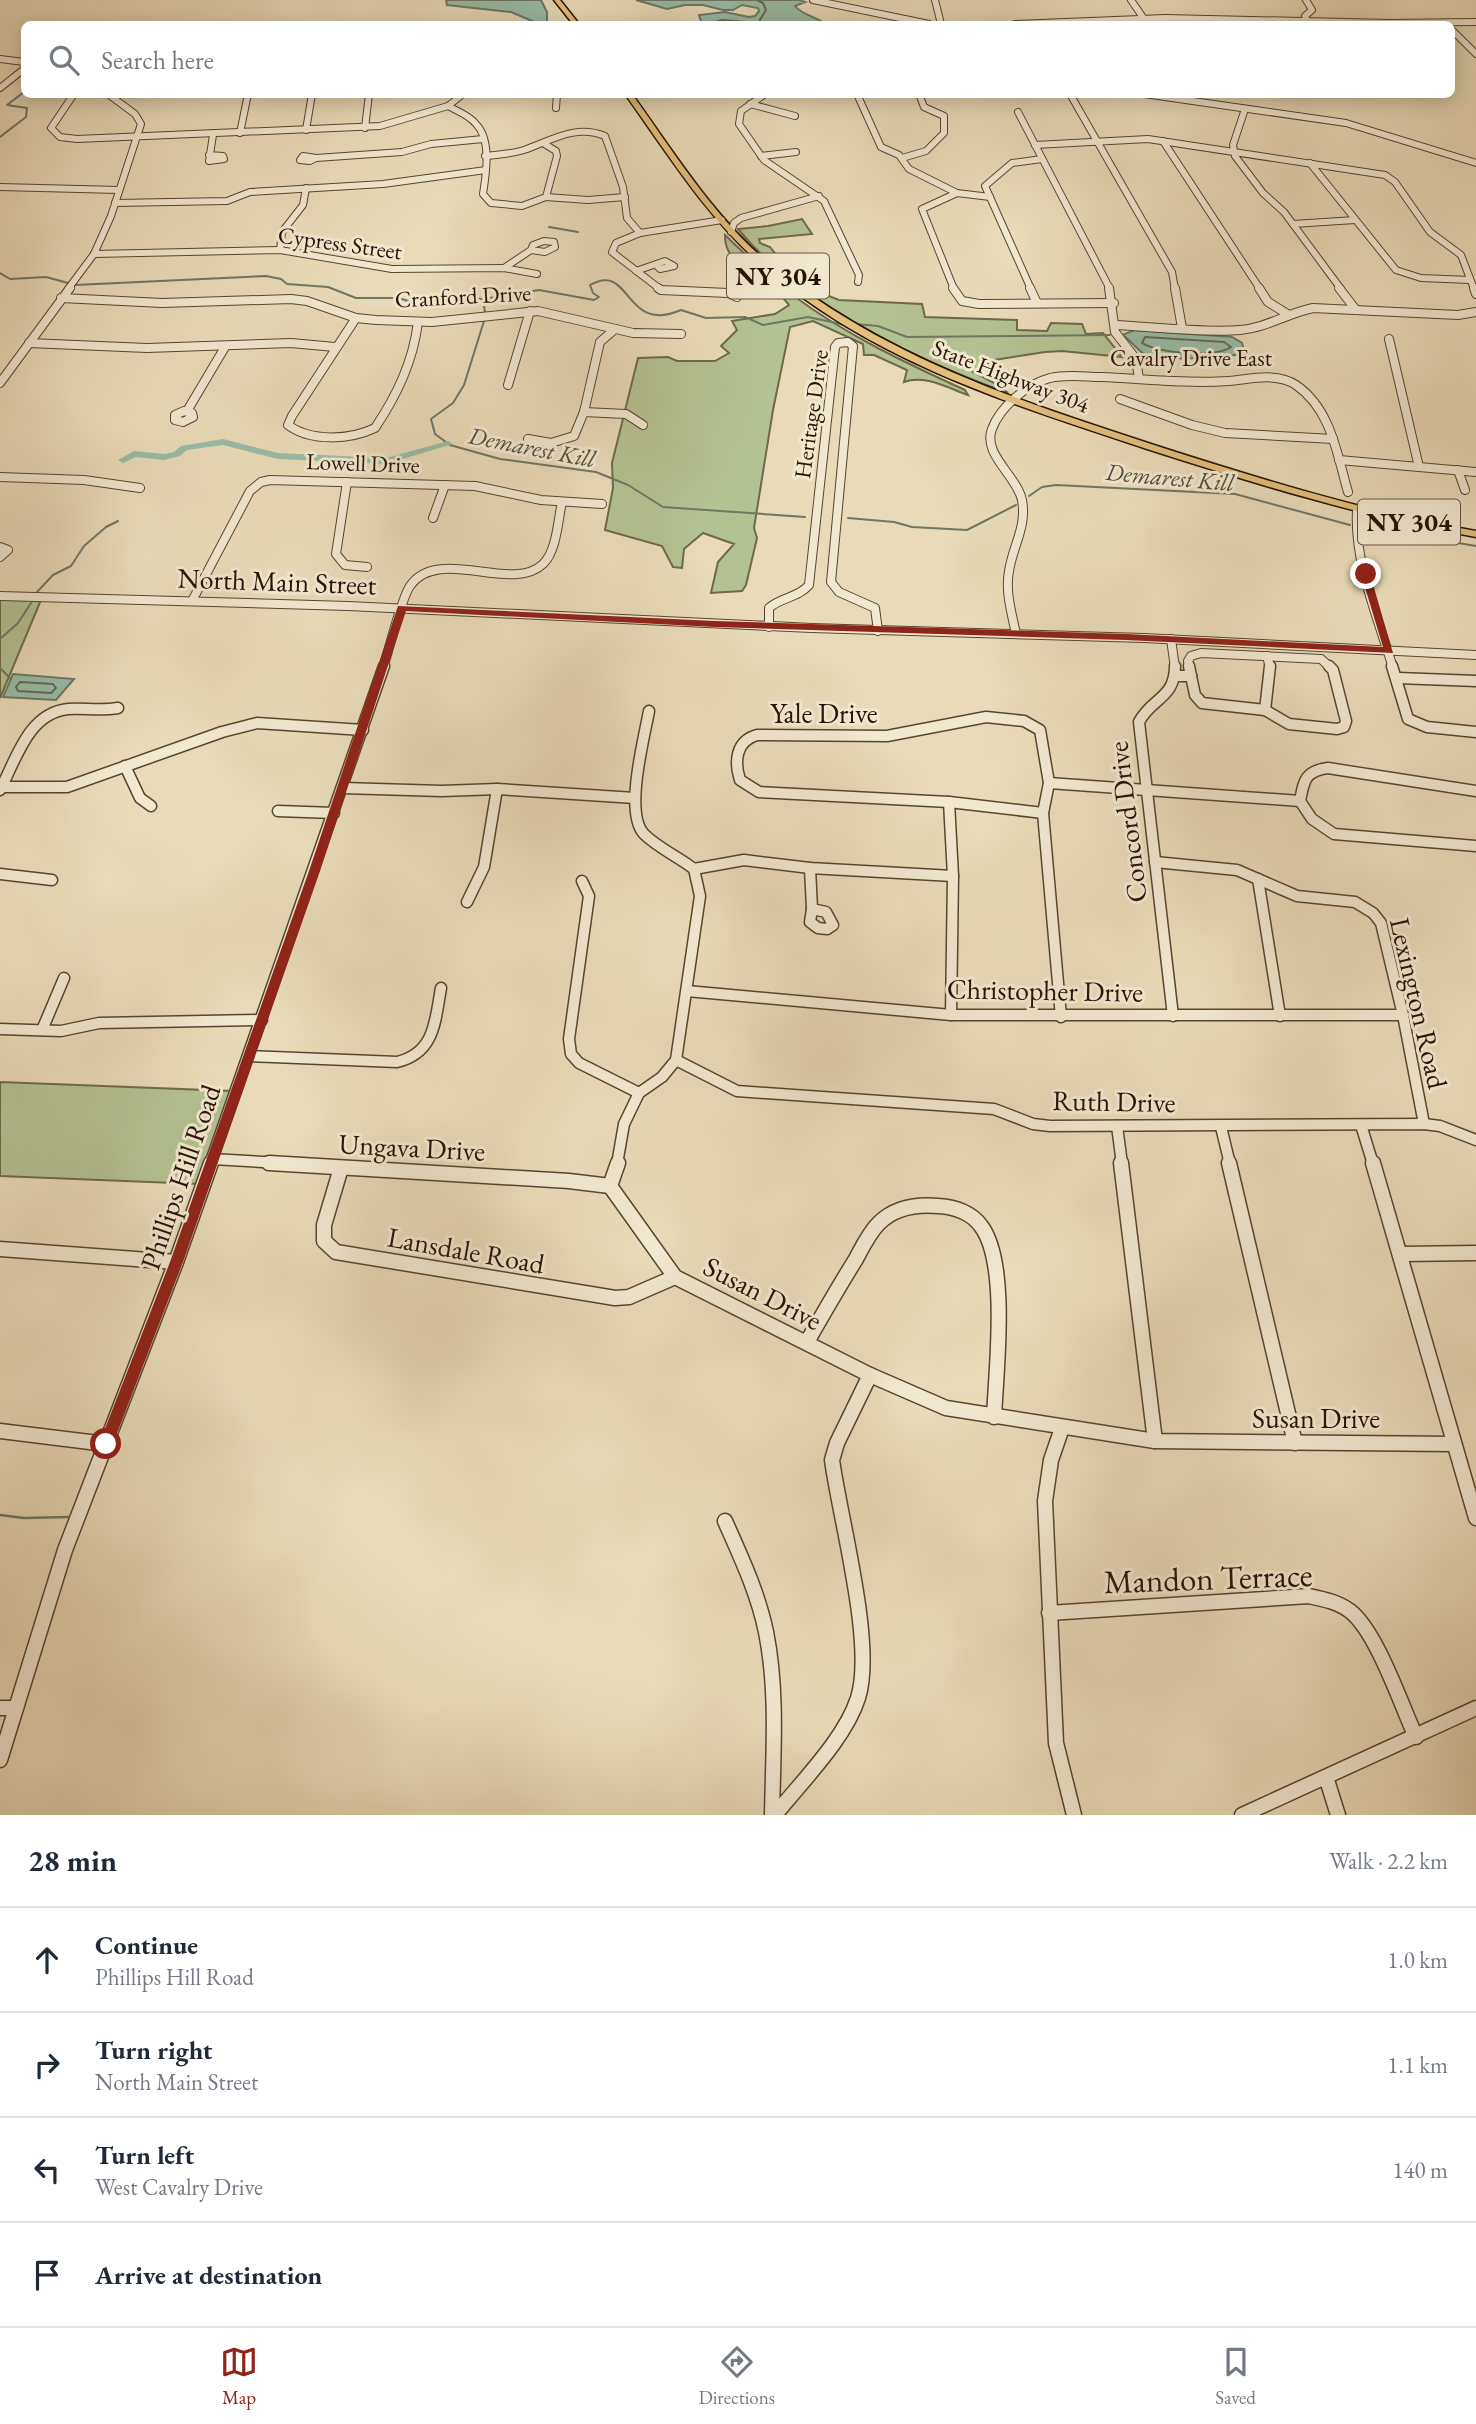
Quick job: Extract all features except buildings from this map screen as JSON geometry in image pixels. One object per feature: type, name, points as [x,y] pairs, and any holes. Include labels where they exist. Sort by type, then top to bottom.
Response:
[{"type":"main road","points":[[557,0],[574,21]]},
{"type":"main road","name":"State Highway 304","points":[[631,98],[731,232],[780,278],[853,327],[932,368],[1013,401],[1289,491],[1357,510],[1476,534]]},
{"type":"street","points":[[813,0],[917,21]]},
{"type":"street","points":[[935,0],[940,21]]},
{"type":"street","points":[[1131,0],[1144,19]]},
{"type":"street","points":[[1306,0],[1312,10],[1305,16],[1308,21]]},
{"type":"street","points":[[1121,21],[1192,21]]},
{"type":"street","points":[[1455,23],[1476,22]]},
{"type":"street","points":[[1455,34],[1476,54]]},
{"type":"street","points":[[0,59],[21,62]]},
{"type":"street","points":[[0,88],[21,71]]},
{"type":"street","points":[[71,98],[51,128],[55,134],[77,139],[138,139],[365,128],[393,124],[448,106],[458,98]]},
{"type":"street","points":[[0,383],[94,254],[115,203],[138,139],[139,118],[113,98]]},
{"type":"street","points":[[240,133],[247,98]]},
{"type":"street","points":[[306,130],[311,98]]},
{"type":"street","points":[[365,128],[369,98]]},
{"type":"street","points":[[556,98],[556,108]]},
{"type":"street","points":[[759,98],[741,111],[738,119],[761,156],[828,205],[859,275],[858,282]]},
{"type":"street","points":[[859,98],[881,147],[902,158],[909,169],[957,193],[990,197]]},
{"type":"street","points":[[902,158],[923,153],[939,139],[946,125],[944,116],[924,107],[921,98]]},
{"type":"street","points":[[1072,98],[1172,272],[1182,328]]},
{"type":"street","points":[[1171,98],[1353,124],[1476,163]]},
{"type":"street","points":[[750,104],[794,117]]},
{"type":"street","points":[[448,106],[478,124],[485,156],[483,194],[491,203],[522,206],[546,197],[588,200],[625,197]]},
{"type":"street","points":[[1245,109],[1233,152],[1263,193],[1293,224],[1356,310]]},
{"type":"street","points":[[1018,112],[1111,292],[1115,334],[1136,359],[1139,379]]},
{"type":"street","points":[[485,156],[513,153],[577,131],[589,131],[605,136],[625,197],[627,218],[640,233]]},
{"type":"street","points":[[209,155],[213,135]]},
{"type":"street","points":[[1035,145],[1136,138],[1370,172],[1391,178],[1427,228],[1458,251],[1476,294]]},
{"type":"street","points":[[316,158],[392,153],[431,144],[483,139]]},
{"type":"street","points":[[1163,141],[1268,302],[1289,315]]},
{"type":"street","points":[[543,143],[556,151],[557,156],[546,197]]},
{"type":"street","points":[[761,156],[796,152]]},
{"type":"street","points":[[1037,303],[986,184],[1012,163],[1042,159]]},
{"type":"street","points":[[1310,163],[1396,270],[1421,278],[1471,280]]},
{"type":"street","points":[[115,203],[227,201],[250,192],[383,184],[486,170]]},
{"type":"street","points":[[0,187],[119,190]]},
{"type":"street","points":[[279,250],[282,232],[303,205],[306,188]]},
{"type":"street","points":[[957,193],[923,206],[922,209],[956,295],[970,303],[1114,303]]},
{"type":"street","points":[[737,298],[728,293],[666,292],[612,252],[611,248],[616,243],[640,233],[749,215],[819,196]]},
{"type":"street","points":[[731,232],[736,221],[749,215]]},
{"type":"street","points":[[1293,224],[1355,220]]},
{"type":"street","name":"Cypress Street","points":[[94,254],[279,250],[391,270],[504,268],[537,274]]},
{"type":"street","points":[[504,268],[531,250]]},
{"type":"street","points":[[1465,263],[1476,264]]},
{"type":"street","points":[[636,271],[657,266]]},
{"type":"street","points":[[728,293],[732,291],[730,274],[734,268]]},
{"type":"street","name":"Cranford Drive","points":[[61,298],[162,303],[291,299],[307,301],[356,318],[418,322],[530,311],[557,313],[615,329],[645,334],[681,334]]},
{"type":"street","points":[[1115,325],[1241,331],[1304,308],[1458,315],[1476,312]]},
{"type":"street","points":[[508,385],[530,311]]},
{"type":"street","points":[[356,318],[335,346],[292,416],[288,425],[294,431],[303,435],[352,436],[367,434],[375,428],[411,361],[416,347],[418,322]]},
{"type":"street","points":[[528,439],[551,443],[574,436],[584,412],[600,342],[615,329]]},
{"type":"street","points":[[1389,339],[1419,467]]},
{"type":"street","name":"Heritage Drive","points":[[769,627],[767,614],[773,604],[800,595],[808,587],[835,346],[845,341],[853,346],[832,586],[842,594],[865,601],[875,608],[878,631]]},
{"type":"street","points":[[29,343],[147,348],[291,344],[335,346]]},
{"type":"street","points":[[187,411],[225,346]]},
{"type":"street","points":[[0,364],[14,364]]},
{"type":"street","name":"Cavalry Drive East","points":[[1016,634],[1008,581],[1024,523],[1024,505],[989,439],[992,423],[1032,385],[1056,376],[1213,382],[1268,377],[1285,379],[1298,386],[1324,415],[1348,492]]},
{"type":"street","points":[[1120,399],[1192,425],[1225,433],[1333,439]]},
{"type":"street","points":[[584,412],[626,414],[643,425]]},
{"type":"street","points":[[826,434],[845,435]]},
{"type":"street","points":[[1339,460],[1476,472]]},
{"type":"street","points":[[1458,470],[1465,490]]},
{"type":"street","points":[[0,477],[84,480],[139,488]]},
{"type":"street","name":"Lowell Drive","points":[[192,601],[255,486],[279,479],[485,487],[541,500],[602,504]]},
{"type":"street","points":[[347,482],[336,554],[345,565],[367,567]]},
{"type":"street","points":[[433,518],[445,485]]},
{"type":"street","name":"Phillips Hill Road","points":[[0,1760],[8,1708],[65,1550],[176,1262],[343,788],[411,583],[430,571],[448,569],[514,572],[537,569],[548,557],[562,502]]},
{"type":"street","points":[[1357,510],[1356,524],[1366,574],[1408,719],[1427,727],[1476,733]]},
{"type":"street","points":[[817,517],[837,518]]},
{"type":"street","points":[[0,547],[8,550],[0,557]]},
{"type":"street","name":"North Main Street","points":[[0,596],[402,608],[769,627],[1171,639],[1476,655]]},
{"type":"street","points":[[1171,639],[1176,676],[1191,676]]},
{"type":"street","points":[[1201,653],[1267,656],[1321,659],[1329,663],[1334,670],[1346,722],[1344,727],[1337,729],[1282,722],[1272,718],[1265,710],[1202,703],[1195,695],[1188,661],[1191,656],[1201,653]]},
{"type":"street","points":[[1265,710],[1272,670],[1267,656]]},
{"type":"street","name":"Concord Drive","points":[[1173,1016],[1139,722],[1141,716],[1168,694],[1174,686],[1176,676]]},
{"type":"street","points":[[1398,678],[1475,683]]},
{"type":"street","points":[[118,708],[65,709],[46,715],[33,727],[1,788],[54,789],[222,732],[257,723],[363,730]]},
{"type":"street","points":[[610,1186],[619,1159],[624,1124],[639,1093],[662,1077],[676,1060],[700,896],[694,869],[646,836],[637,825],[635,799],[649,712]]},
{"type":"street","name":"Yale Drive","points":[[1043,813],[949,802],[759,792],[740,780],[737,770],[740,746],[746,738],[757,735],[891,736],[987,718],[1021,720],[1040,730],[1049,783]]},
{"type":"street","points":[[125,766],[140,798],[151,806]]},
{"type":"street","points":[[1476,791],[1328,768],[1313,769],[1304,778],[1300,801],[1312,819],[1334,834],[1476,846]]},
{"type":"street","points":[[1061,1017],[1043,813],[1049,783],[1300,801]]},
{"type":"street","points":[[343,788],[442,791],[497,789],[635,799]]},
{"type":"street","points":[[467,902],[484,867],[497,789]]},
{"type":"street","points":[[949,802],[953,876],[951,1015]]},
{"type":"street","points":[[278,811],[334,813]]},
{"type":"street","points":[[694,869],[744,860],[953,876]]},
{"type":"street","name":"Lexington Road","points":[[1155,862],[1239,870],[1298,896],[1360,902],[1374,910],[1381,923],[1403,1015],[1424,1124]]},
{"type":"street","points":[[810,867],[812,909]]},
{"type":"street","points":[[0,874],[52,880]]},
{"type":"street","points":[[1258,879],[1280,1016]]},
{"type":"street","points":[[582,881],[589,896],[569,1039],[571,1054],[579,1063],[639,1093]]},
{"type":"street","points":[[42,1030],[64,978]]},
{"type":"street","points":[[248,1056],[397,1062],[415,1059],[425,1052],[441,988]]},
{"type":"street","name":"Christopher Drive","points":[[687,991],[951,1015],[1403,1015]]},
{"type":"street","points":[[0,1029],[61,1031],[99,1023],[261,1020]]},
{"type":"street","name":"Ruth Drive","points":[[676,1060],[737,1091],[994,1109],[1033,1124],[1050,1126],[1424,1124],[1440,1126],[1476,1140]]},
{"type":"street","points":[[1361,1125],[1401,1254],[1476,1518]]},
{"type":"street","points":[[1117,1126],[1155,1441]]},
{"type":"street","points":[[1222,1127],[1295,1443]]},
{"type":"street","name":"Ungava Drive","points":[[212,1159],[569,1181],[610,1186]]},
{"type":"street","name":"Lansdale Road","points":[[341,1168],[324,1225],[324,1241],[336,1252],[615,1298],[629,1297],[675,1277]]},
{"type":"street","name":"Susan Drive","points":[[610,1186],[675,1277],[870,1376],[946,1408],[1155,1441],[1454,1444]]},
{"type":"street","points":[[807,1342],[870,1235],[883,1218],[899,1209],[922,1204],[950,1206],[968,1215],[984,1228],[990,1245],[998,1323],[994,1417]]},
{"type":"street","points":[[0,1250],[176,1262]]},
{"type":"street","points":[[1401,1254],[1476,1253]]},
{"type":"street","points":[[774,1815],[847,1719],[860,1694],[862,1645],[832,1460],[837,1443],[870,1376]]},
{"type":"street","points":[[1062,1428],[1051,1460],[1045,1501],[1056,1743],[1074,1815]]},
{"type":"street","points":[[0,1431],[106,1444]]},
{"type":"street","points":[[725,1521],[751,1582],[766,1632],[771,1665],[774,1815]]},
{"type":"street","name":"Mandon Terrace","points":[[1049,1613],[1310,1596],[1332,1601],[1353,1615],[1368,1636],[1416,1737]]},
{"type":"street","points":[[1242,1815],[1476,1708]]},
{"type":"street","points":[[1326,1777],[1338,1815]]},
{"type":"shaded area","points":[[802,219],[812,234],[759,239],[760,243],[770,247],[778,257],[806,256],[814,278],[811,289],[839,300],[922,304],[925,317],[1017,320],[1017,330],[1047,331],[1051,323],[1082,324],[1086,334],[1103,333],[1122,357],[1045,352],[994,360],[973,372],[1008,393],[936,364],[862,328],[827,306],[794,283],[764,257],[738,229]]},
{"type":"shaded area","points":[[725,235],[758,267],[814,310],[877,348],[965,390],[968,395],[928,381],[904,382],[907,370],[874,355],[864,355],[863,344],[813,321],[790,327],[773,410],[754,528],[757,538],[746,585],[742,591],[711,593],[718,562],[734,544],[703,533],[684,549],[682,568],[673,567],[662,546],[605,530],[613,488],[612,463],[638,358],[668,357],[677,361],[715,361],[729,353],[721,346],[737,330],[732,321],[775,314],[789,305],[775,288],[758,281],[756,276],[744,273],[743,266],[728,249]]},
{"type":"shaded area","points":[[0,598],[41,600],[0,698]]},
{"type":"shaded area","points":[[0,1082],[232,1091],[199,1184],[0,1176]]},
{"type":"water","points":[[446,0],[541,0],[547,12],[547,21],[532,21],[511,12],[447,5]]},
{"type":"water","points":[[636,0],[799,0],[805,2],[795,6],[798,9],[821,21],[701,21],[699,15],[725,12],[749,17],[755,16],[759,11],[758,8],[742,5],[733,10],[703,5],[667,9]]},
{"type":"water","points":[[1135,330],[1232,337],[1242,343],[1244,351],[1241,354],[1205,358],[1151,356],[1140,351],[1122,335]]},
{"type":"water","points":[[13,674],[74,679],[56,700],[3,697]]},
{"type":"waterway","points":[[0,137],[26,117],[27,108],[7,105],[21,94]]},
{"type":"waterway","points":[[549,227],[578,232]]},
{"type":"waterway","name":"Demarest Kill","points":[[0,273],[10,279],[46,277],[68,283]]},
{"type":"waterway","name":"Demarest Kill","points":[[75,285],[266,276],[281,279],[287,284],[328,287],[356,298],[398,298],[415,303],[451,296],[483,299],[539,290],[594,300],[599,297],[593,293],[590,285],[604,280],[614,282],[638,307],[648,313],[662,315],[681,310],[706,318],[745,317],[763,325],[808,317],[846,325]]},
{"type":"waterway","name":"Demarest Kill","points":[[483,300],[485,312]]},
{"type":"waterway","name":"Demarest Kill","points":[[484,321],[464,385],[453,403],[431,419],[435,434],[450,445],[500,459],[596,472],[628,485],[663,507],[805,517]]},
{"type":"waterway","points":[[855,324],[878,326],[907,337],[1110,335]]},
{"type":"waterway","points":[[123,460],[134,454],[164,457],[177,454],[184,448],[223,442],[278,456],[386,461],[448,444]]},
{"type":"waterway","name":"Demarest Kill","points":[[1029,496],[1042,487],[1056,485],[1235,494],[1350,525]]},
{"type":"waterway","name":"Demarest Kill","points":[[848,518],[894,522],[912,527],[967,530],[1016,505]]},
{"type":"waterway","points":[[37,592],[53,575],[71,566],[84,546],[106,527],[118,521]]},
{"type":"waterway","name":"Demarest Kill","points":[[1363,527],[1476,546]]},
{"type":"waterway","points":[[0,639],[18,623],[31,603]]},
{"type":"waterway","points":[[0,668],[11,679]]},
{"type":"waterway","points":[[0,1515],[24,1518],[68,1517]]},
{"type":"route","points":[[106,1444],[152,1328],[267,1005],[363,730],[402,608],[715,624],[1126,637],[1389,651],[1366,574]]}]
